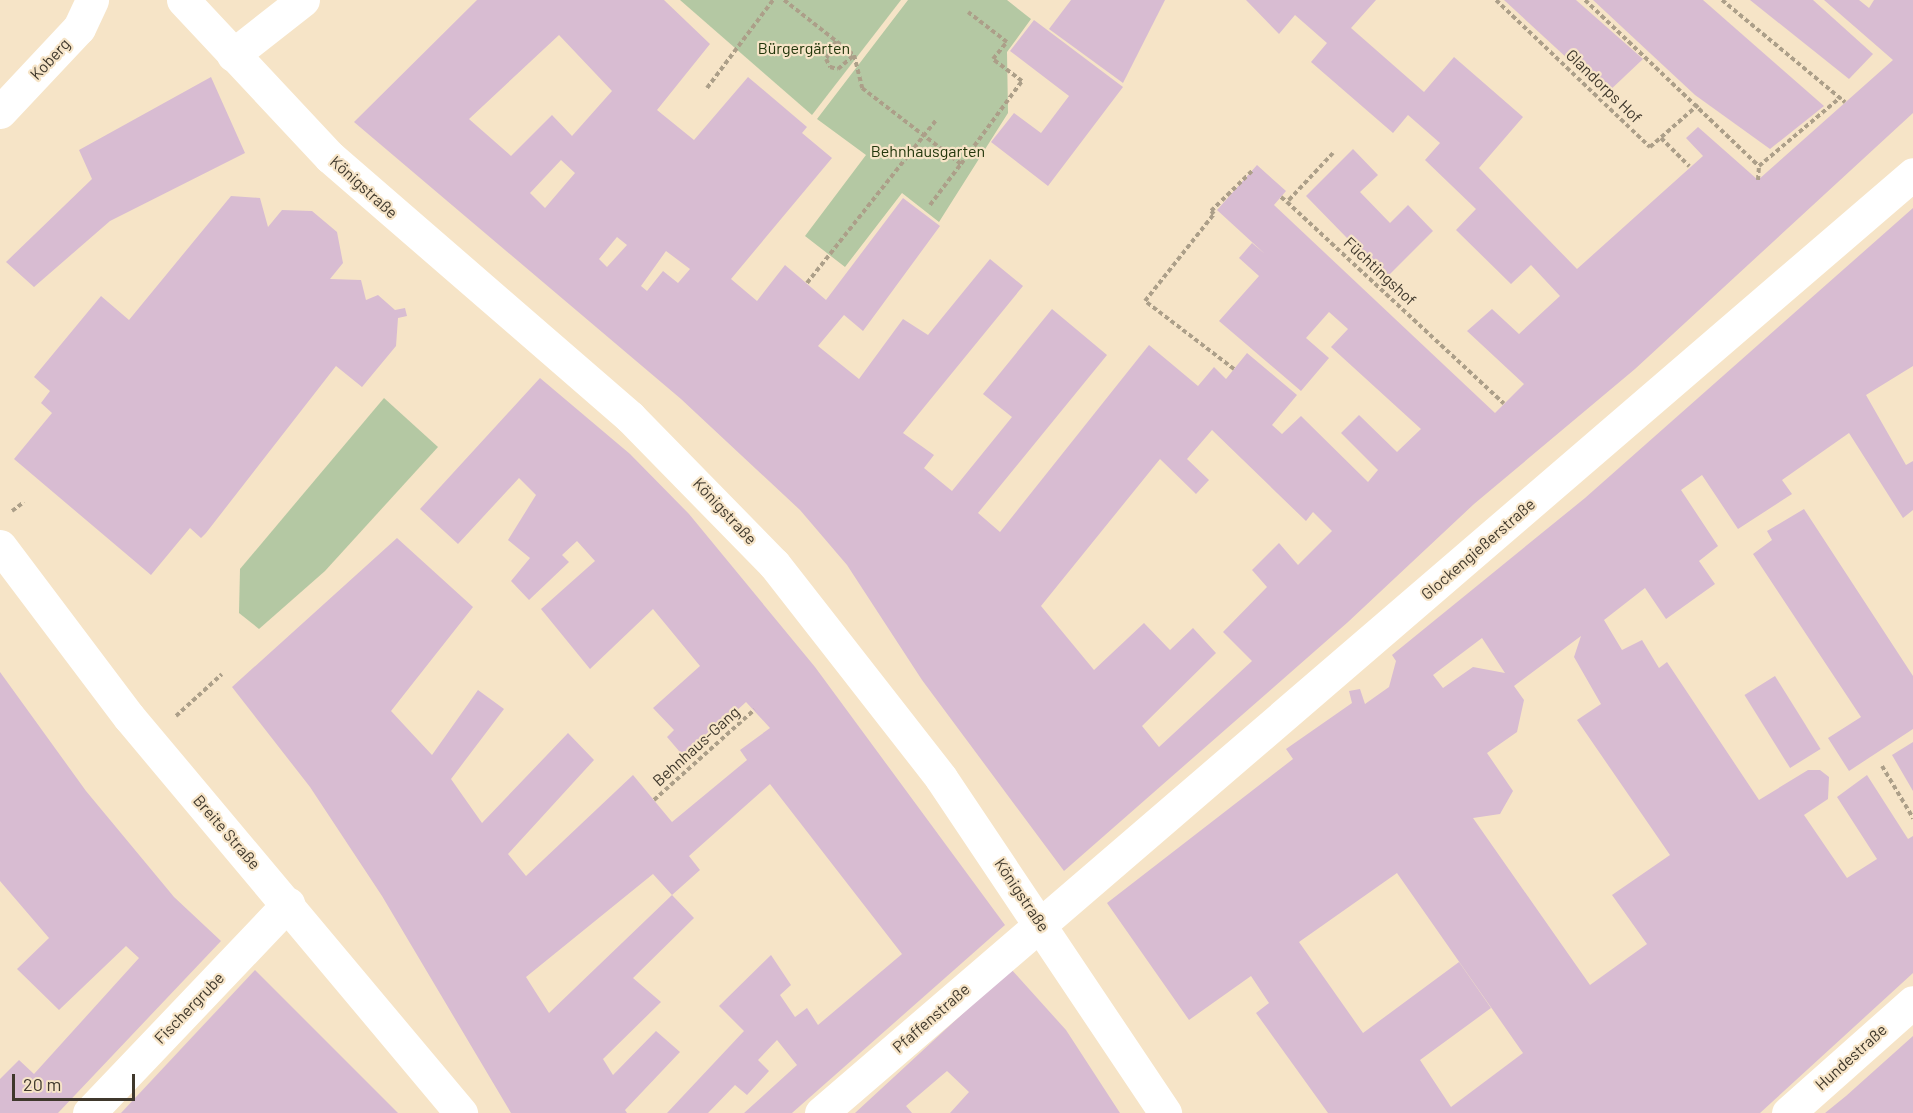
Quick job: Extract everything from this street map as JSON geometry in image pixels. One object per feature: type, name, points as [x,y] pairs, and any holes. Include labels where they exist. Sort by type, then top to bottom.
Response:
[{"type":"street","name":"Koberg","points":[[0,112],[79,28],[92,0]]},
{"type":"street","name":"Königstraße","points":[[183,0],[330,157],[559,353],[705,489],[834,636],[1041,923],[1165,1113]]},
{"type":"street","points":[[233,56],[303,0]]},
{"type":"street","name":"Glockengießerstraße","points":[[1041,923],[1913,174]]},
{"type":"street","name":"Breite Straße","points":[[0,546],[129,717],[461,1113]]},
{"type":"street","name":"Fischergrube","points":[[89,1113],[288,904]]},
{"type":"street","name":"Pfaffenstraße","points":[[821,1113],[1041,923]]},
{"type":"street","name":"Hundestraße","points":[[1788,1113],[1913,1002]]},
{"type":"path","points":[[707,88],[773,0]]},
{"type":"path","points":[[784,0],[854,55],[862,88],[961,164]]},
{"type":"path","name":"Glandorps Hof","points":[[1496,0],[1650,147],[1661,138]]},
{"type":"path","points":[[1585,0],[1698,105],[1759,166]]},
{"type":"path","points":[[1722,0],[1845,102]]},
{"type":"path","points":[[930,205],[1022,81],[993,59],[1007,42],[968,12]]},
{"type":"path","points":[[836,41],[826,59],[830,66],[838,69],[854,55]]},
{"type":"path","points":[[1758,180],[1759,166],[1841,97]]},
{"type":"path","points":[[1689,166],[1661,138],[1698,105]]},
{"type":"path","points":[[807,284],[937,119]]},
{"type":"path","points":[[1287,202],[1333,153]]},
{"type":"path","points":[[1233,369],[1144,301],[1214,214],[1211,211],[1252,171]]},
{"type":"path","name":"Füchtingshof","points":[[1281,197],[1504,404]]},
{"type":"path","points":[[197,698],[222,674]]},
{"type":"path","name":"Behnhaus-Gang","points":[[654,800],[753,710]]},
{"type":"path","points":[[1882,766],[1913,818]]},
{"type":"green space","name":"Bürgergärten","points":[[680,0],[901,0],[812,115]]},
{"type":"green space","name":"Behnhausgarten","points":[[908,0],[1007,0],[1031,19],[1007,52],[1008,113],[939,222],[902,193],[845,267],[805,236],[866,155],[817,119]]},
{"type":"green space","points":[[384,398],[438,447],[325,571],[259,629],[239,613],[240,569]]},
{"type":"building","points":[[477,0],[664,0],[710,44],[657,110],[694,140],[748,77],[807,127],[802,133],[832,158],[731,279],[757,301],[785,265],[826,300],[903,198],[940,226],[863,331],[844,315],[818,346],[859,379],[903,319],[928,335],[990,259],[1023,286],[903,433],[934,455],[924,468],[952,491],[1012,417],[983,394],[1052,309],[1107,355],[978,513],[1000,532],[1149,345],[1198,386],[1214,367],[1226,379],[1247,353],[1297,395],[1272,425],[1282,434],[1301,416],[1368,482],[1378,470],[1341,433],[1359,415],[1397,452],[1421,429],[1331,347],[1348,329],[1329,312],[1306,338],[1329,358],[1301,391],[1219,321],[1259,276],[1239,258],[1252,243],[1265,254],[1217,210],[1257,165],[1286,191],[1274,205],[1495,413],[1524,384],[1467,331],[1492,309],[1519,334],[1560,296],[1531,265],[1511,284],[1456,230],[1476,209],[1425,160],[1440,143],[1408,115],[1393,133],[1311,62],[1327,43],[1295,15],[1279,34],[1246,0],[1376,0],[1351,28],[1424,92],[1454,57],[1523,117],[1479,168],[1577,269],[1703,156],[1686,138],[1698,127],[1758,180],[1893,60],[1824,0],[1859,0],[1869,8],[1874,0],[1913,0],[1913,113],[1635,369],[1474,504],[1348,622],[1064,871],[922,680],[847,565],[800,510],[681,399],[354,122]],"holes":[[[559,35],[612,91],[572,136],[552,115],[511,156],[469,119]],[[561,160],[575,173],[545,208],[530,193]],[[617,237],[627,245],[607,267],[599,259]],[[666,251],[690,269],[678,283],[663,271],[647,291],[641,286]],[[1212,430],[1306,521],[1313,512],[1332,531],[1298,565],[1279,543],[1252,570],[1267,587],[1223,632],[1252,661],[1159,747],[1142,726],[1216,653],[1193,628],[1170,650],[1144,623],[1094,670],[1041,606],[1160,459],[1196,494],[1209,480],[1187,459]]]},
{"type":"building","points":[[1071,0],[1165,0],[1123,83],[1049,29]]},
{"type":"building","points":[[1504,0],[1576,0],[1643,59],[1606,94]]},
{"type":"building","points":[[1593,0],[1703,0],[1824,106],[1770,149],[1695,95]]},
{"type":"building","points":[[1750,0],[1813,0],[1873,54],[1849,79]]},
{"type":"building","points":[[1034,20],[1123,87],[1048,186],[991,142],[1014,113],[1041,133],[1069,96],[1010,51]]},
{"type":"building","points":[[211,77],[245,153],[110,221],[34,287],[6,262],[92,179],[79,150]]},
{"type":"building","points":[[1353,149],[1378,175],[1360,192],[1390,223],[1408,205],[1433,231],[1386,278],[1306,196]]},
{"type":"building","points":[[231,196],[260,198],[268,227],[282,210],[312,211],[337,232],[343,263],[330,279],[361,280],[366,300],[378,295],[395,310],[405,308],[407,316],[398,318],[396,346],[362,387],[336,366],[206,533],[201,538],[190,528],[151,575],[14,459],[52,413],[41,403],[50,391],[34,377],[101,296],[129,320]]},
{"type":"building","points":[[1913,208],[1913,366],[1866,395],[1906,465],[1913,461],[1913,510],[1903,518],[1849,433],[1782,480],[1792,494],[1738,529],[1702,475],[1681,490],[1718,546],[1699,561],[1715,584],[1666,619],[1645,588],[1604,620],[1622,650],[1642,640],[1659,668],[1667,662],[1759,800],[1808,770],[1820,770],[1829,777],[1828,799],[1804,815],[1847,878],[1877,859],[1837,797],[1867,775],[1908,839],[1913,836],[1913,973],[1760,1113],[1328,1113],[1256,1013],[1269,1003],[1251,976],[1189,1020],[1107,903],[1293,759],[1286,749],[1352,703],[1349,691],[1360,689],[1365,704],[1389,687],[1396,661],[1392,655],[1585,498]],"holes":[[[1581,636],[1574,657],[1601,704],[1577,720],[1670,855],[1612,895],[1647,944],[1590,985],[1473,818],[1500,814],[1513,791],[1487,753],[1517,732],[1524,700],[1514,686]],[[1482,638],[1505,673],[1473,667],[1443,688],[1433,675]],[[1397,873],[1523,1053],[1451,1107],[1420,1060],[1491,1008],[1459,962],[1363,1033],[1299,942]]]},
{"type":"building","points":[[540,378],[630,454],[689,514],[815,667],[1005,925],[792,1113],[744,1113],[797,1065],[777,1040],[758,1060],[769,1071],[747,1095],[735,1085],[708,1113],[667,1113],[744,1031],[719,1006],[771,955],[791,985],[780,995],[795,1017],[807,1008],[818,1025],[902,954],[770,784],[689,856],[700,870],[672,895],[694,918],[633,978],[661,1002],[603,1059],[613,1075],[656,1031],[680,1052],[625,1110],[627,1113],[511,1113],[382,896],[310,787],[232,687],[397,538],[473,607],[391,711],[432,755],[478,690],[504,709],[451,779],[482,823],[568,733],[594,760],[508,854],[526,876],[633,775],[672,822],[747,760],[740,750],[770,728],[746,702],[685,758],[667,737],[674,730],[653,708],[700,666],[653,609],[590,669],[541,609],[595,561],[577,541],[562,555],[569,562],[529,600],[511,581],[530,558],[508,540],[536,495],[519,478],[458,544],[420,509]],"holes":[[[653,874],[672,895],[549,1013],[526,977]]]},
{"type":"building","points":[[1804,509],[1913,676],[1913,729],[1849,771],[1828,738],[1861,717],[1753,554],[1772,540],[1767,531]]},
{"type":"building","points":[[0,672],[86,791],[174,897],[221,941],[58,1113],[0,1113],[0,1079],[19,1060],[34,1074],[139,958],[126,946],[59,1010],[17,969],[49,938],[0,881]]},
{"type":"building","points":[[1775,676],[1821,749],[1790,768],[1744,695]]},
{"type":"building","points":[[1913,742],[1913,791],[1892,755]]},
{"type":"building","points":[[1011,969],[1066,1030],[1120,1113],[950,1113],[969,1092],[947,1071],[906,1106],[912,1113],[855,1113]]},
{"type":"building","points":[[255,970],[398,1113],[121,1113]]},
{"type":"building","points":[[1913,1036],[1913,1113],[1825,1113],[1846,1096]]}]
